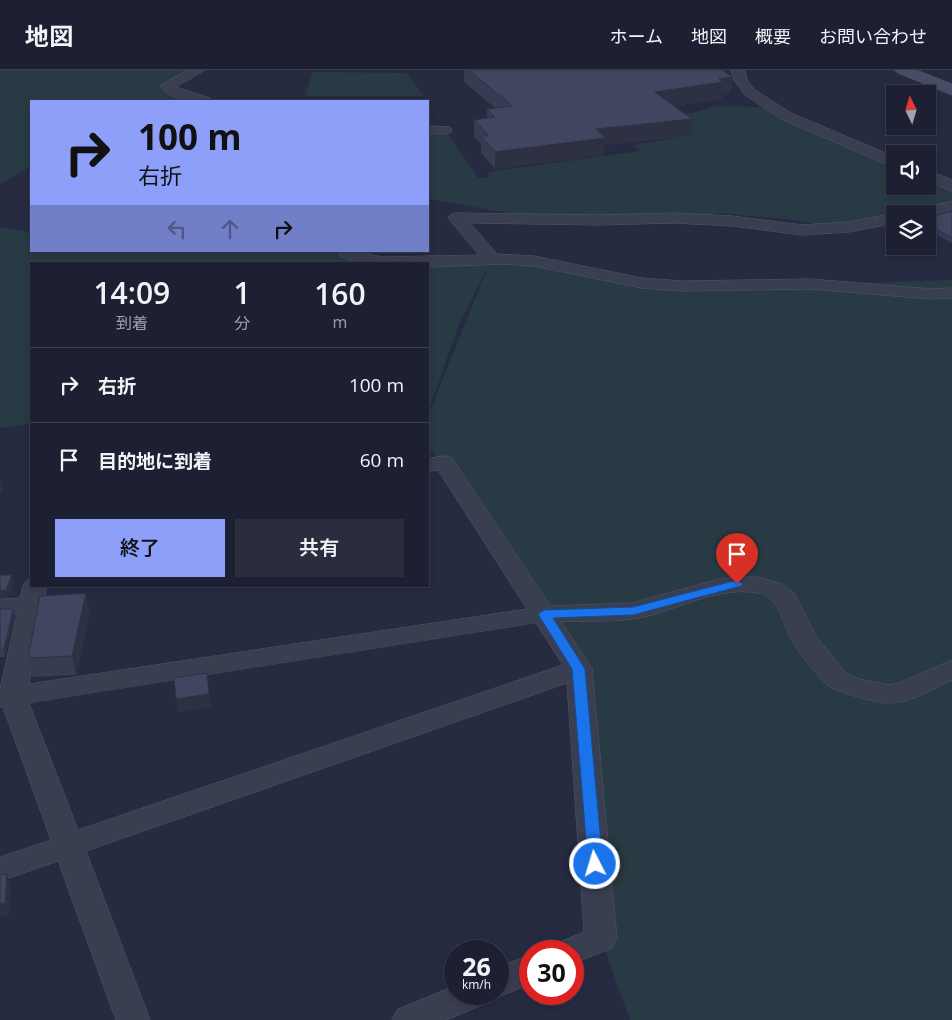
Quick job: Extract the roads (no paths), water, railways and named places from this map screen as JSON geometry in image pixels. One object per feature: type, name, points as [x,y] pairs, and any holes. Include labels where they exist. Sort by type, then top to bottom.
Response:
[{"type":"street","points":[[198,70],[167,86],[173,92],[201,100]]},
{"type":"street","points":[[738,70],[740,81],[749,92],[778,108],[786,116],[886,159]]},
{"type":"street","points":[[903,70],[952,90]]},
{"type":"street","points":[[429,130],[445,130]]},
{"type":"street","points":[[936,179],[952,186]]},
{"type":"street","points":[[936,209],[952,206]]},
{"type":"street","points":[[492,259],[456,218],[599,220],[681,218],[732,221],[802,230],[850,227],[886,220]]},
{"type":"street","points":[[346,252],[380,262],[492,259],[534,261],[642,283],[682,286],[810,284],[932,294],[952,293]]},
{"type":"street","points":[[429,465],[444,463],[579,669],[601,939],[584,946]]},
{"type":"street","points":[[6,698],[544,614],[633,611],[719,587],[737,584],[756,584],[773,589],[785,598],[803,638],[837,679],[852,686],[888,694],[905,691],[952,669]]},
{"type":"street","points":[[0,607],[33,596]]},
{"type":"street","points":[[33,596],[6,698],[68,846],[132,1020]]},
{"type":"street","points":[[0,869],[579,669]]},
{"type":"street","points":[[409,1020],[445,1005]]}]
